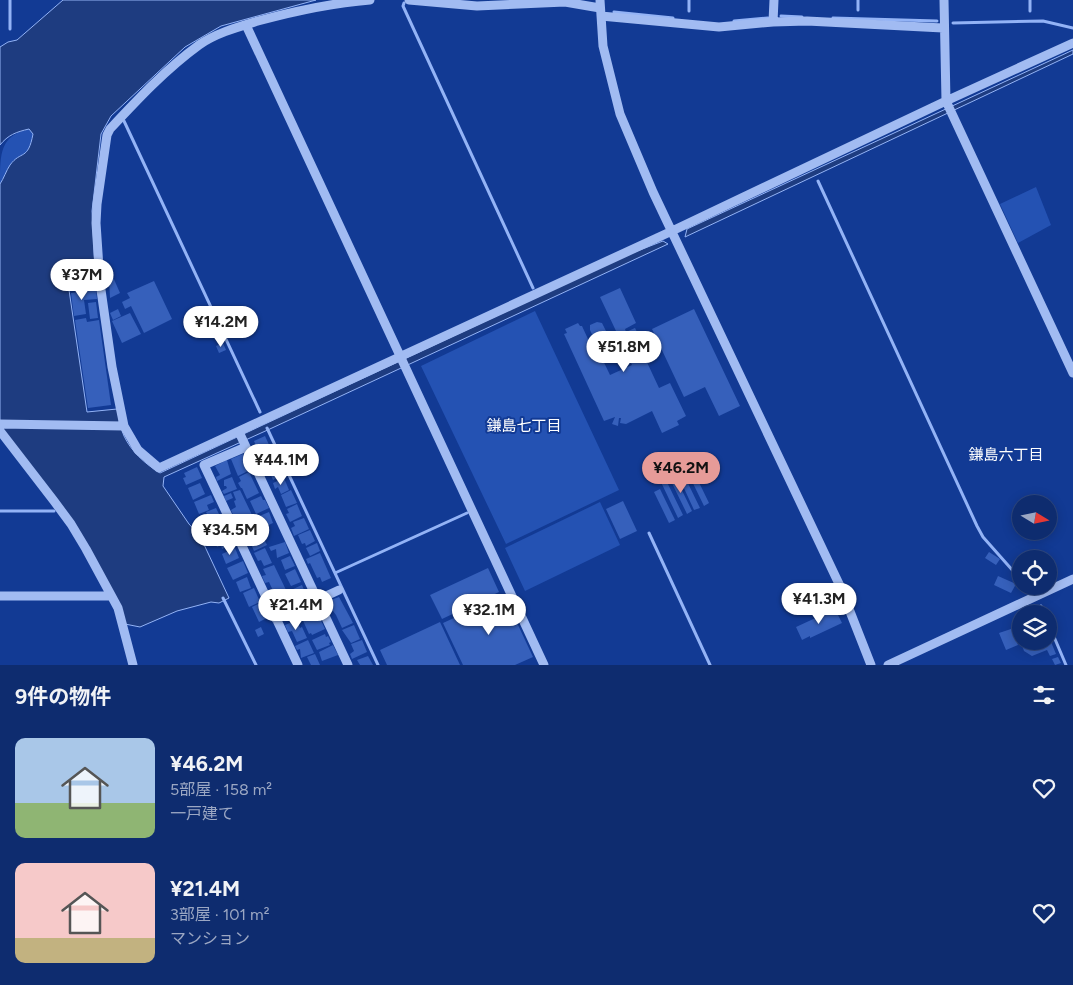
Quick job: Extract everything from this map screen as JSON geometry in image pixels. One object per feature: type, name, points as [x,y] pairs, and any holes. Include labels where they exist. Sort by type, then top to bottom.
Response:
[{"type":"street","points":[[370,0],[320,6],[221,33],[200,45],[144,93],[110,129],[107,135],[96,223],[102,292],[112,367],[123,426],[138,450],[159,468],[1073,43]]},
{"type":"street","points":[[409,0],[478,6],[565,2],[719,27],[774,22],[844,22],[944,28]]},
{"type":"street","points":[[774,0],[774,22]]},
{"type":"street","points":[[944,0],[946,101],[1073,373]]},
{"type":"street","points":[[600,8],[603,46],[620,114],[653,192],[836,578],[871,665]]},
{"type":"street","points":[[246,25],[544,665]]},
{"type":"street","points":[[0,424],[123,426]]},
{"type":"street","points":[[0,431],[71,524],[118,608],[132,665]]},
{"type":"street","points":[[239,432],[348,665]]},
{"type":"street","points":[[245,445],[204,465],[298,665]]},
{"type":"street","points":[[888,665],[1073,579]]},
{"type":"street","points":[[276,619],[339,590]]},
{"type":"street","points":[[0,596],[111,596]]},
{"type":"shaded area","points":[[63,0],[316,0],[221,26],[185,47],[111,116],[101,134],[92,211],[96,286],[69,290],[87,412],[117,409],[123,433],[130,447],[149,466],[160,473],[627,255],[663,241],[668,244],[164,477],[163,486],[189,524],[200,536],[229,598],[219,603],[211,602],[177,611],[140,627],[125,624],[73,521],[0,428],[0,184],[14,160],[29,148],[33,134],[29,129],[20,131],[9,136],[0,145],[0,47],[8,42],[17,40]]},
{"type":"shaded area","points":[[1073,50],[1073,54],[685,237],[687,229]]},
{"type":"shaded area","points":[[29,129],[33,134],[31,145],[26,154],[17,159],[0,184],[0,163],[7,141],[19,132]]},
{"type":"shaded area","points":[[1036,187],[1051,225],[1018,243],[1000,204]]},
{"type":"shaded area","points":[[535,311],[619,490],[506,544],[421,366]]},
{"type":"shaded area","points":[[600,502],[620,545],[525,591],[505,548]]},
{"type":"building","points":[[113,277],[120,293],[110,298],[109,279]]},
{"type":"building","points":[[154,281],[172,319],[144,333],[131,306],[125,309],[122,302],[130,298],[127,293]]},
{"type":"building","points":[[620,288],[636,323],[625,329],[626,332],[635,328],[649,356],[645,358],[659,388],[670,383],[686,416],[677,421],[679,425],[662,433],[652,411],[626,424],[620,423],[621,418],[619,418],[618,426],[612,424],[615,417],[604,421],[564,334],[567,333],[565,329],[578,323],[582,326],[593,350],[597,348],[610,375],[632,365],[600,297]]},
{"type":"building","points":[[96,290],[97,299],[84,300],[86,314],[74,316],[71,293]]},
{"type":"building","points":[[96,302],[98,318],[90,319],[88,303]]},
{"type":"building","points":[[118,309],[121,316],[113,320],[110,313]]},
{"type":"building","points":[[694,309],[740,406],[719,416],[705,387],[684,397],[652,329]]},
{"type":"building","points":[[130,313],[141,334],[122,343],[112,321]]},
{"type":"building","points":[[86,318],[87,322],[99,320],[111,405],[88,408],[75,320]]},
{"type":"building","points":[[597,322],[602,323],[609,337],[608,341],[600,344],[596,343],[590,330],[590,325]]},
{"type":"building","points":[[223,343],[226,350],[219,353],[216,346]]},
{"type":"building","points":[[265,436],[270,447],[259,452],[254,441]]},
{"type":"building","points":[[271,450],[277,462],[265,468],[263,463],[266,462],[262,454]]},
{"type":"building","points":[[243,454],[250,470],[238,476],[231,459]]},
{"type":"building","points":[[227,460],[231,474],[217,481],[216,477],[220,475],[215,466]]},
{"type":"building","points":[[278,464],[283,475],[273,480],[268,468]]},
{"type":"building","points":[[691,466],[709,503],[704,506],[686,469]]},
{"type":"building","points":[[197,467],[202,478],[186,485],[183,478],[186,477],[184,473]]},
{"type":"building","points":[[682,471],[700,508],[694,510],[677,473]]},
{"type":"building","points":[[249,472],[259,493],[247,499],[238,483],[241,481],[239,477]]},
{"type":"building","points":[[674,474],[692,511],[687,514],[669,477]]},
{"type":"building","points":[[232,477],[237,489],[224,494],[222,491],[227,488],[224,486],[224,480]]},
{"type":"building","points":[[284,478],[289,490],[281,494],[278,487],[275,489],[273,483]]},
{"type":"building","points":[[665,478],[683,515],[678,518],[660,480]]},
{"type":"building","points":[[200,483],[205,494],[193,500],[188,488]]},
{"type":"building","points":[[660,489],[675,520],[669,523],[654,492]]},
{"type":"building","points":[[240,490],[253,517],[237,524],[231,510],[236,507],[233,492]]},
{"type":"building","points":[[291,490],[297,503],[286,507],[281,495]]},
{"type":"building","points":[[231,493],[233,498],[226,501],[224,496]]},
{"type":"building","points":[[211,495],[214,502],[207,505],[209,510],[199,514],[194,502]]},
{"type":"building","points":[[261,496],[269,508],[256,514],[250,501]]},
{"type":"building","points":[[623,501],[637,531],[620,539],[606,509]]},
{"type":"building","points":[[297,504],[302,516],[290,522],[286,514],[289,513],[287,509]]},
{"type":"building","points":[[216,508],[221,518],[207,525],[204,518],[208,516],[206,512]]},
{"type":"building","points":[[269,512],[273,523],[262,528],[257,517]]},
{"type":"building","points":[[304,518],[309,529],[294,536],[291,528],[295,526],[293,522]]},
{"type":"building","points":[[254,519],[267,545],[254,551],[248,537],[244,539],[241,533],[247,530],[244,524]]},
{"type":"building","points":[[222,520],[227,532],[216,537],[210,527]]},
{"type":"building","points":[[310,530],[315,541],[306,546],[305,543],[302,544],[298,535]]},
{"type":"building","points":[[229,534],[233,544],[222,549],[221,545],[217,547],[215,542],[219,541],[218,538]]},
{"type":"building","points":[[285,542],[289,553],[277,558],[276,549],[271,551],[269,547]]},
{"type":"building","points":[[317,543],[320,551],[310,556],[306,548]]},
{"type":"building","points":[[235,548],[239,558],[226,564],[222,554]]},
{"type":"building","points":[[265,548],[272,563],[264,566],[261,560],[258,561],[254,553]]},
{"type":"building","points":[[989,552],[1000,559],[996,565],[985,558]]},
{"type":"building","points":[[320,553],[331,578],[322,582],[320,577],[317,578],[306,559]]},
{"type":"building","points":[[290,556],[295,566],[285,570],[281,560]]},
{"type":"building","points":[[243,561],[248,573],[233,580],[227,568]]},
{"type":"building","points":[[274,565],[286,590],[275,595],[269,582],[265,583],[262,576],[266,575],[263,569]]},
{"type":"building","points":[[488,568],[499,592],[442,619],[430,595]]},
{"type":"building","points":[[295,569],[301,582],[291,586],[285,574]]},
{"type":"building","points":[[998,576],[1012,582],[1012,591],[1011,593],[994,585]]},
{"type":"building","points":[[247,577],[251,588],[240,592],[236,582]]},
{"type":"building","points":[[302,585],[307,597],[298,601],[296,597],[294,598],[291,590]]},
{"type":"building","points":[[254,588],[260,602],[249,607],[243,593]]},
{"type":"building","points":[[285,594],[290,605],[281,609],[276,598]]},
{"type":"building","points":[[504,595],[533,657],[515,665],[463,665],[443,623]]},
{"type":"building","points":[[339,597],[353,623],[342,628],[336,615],[333,611],[330,612],[328,608],[331,607],[328,601]]},
{"type":"building","points":[[262,602],[269,617],[259,622],[252,607]]},
{"type":"building","points":[[313,608],[314,611],[316,610],[325,629],[312,635],[311,633],[309,634],[300,614]]},
{"type":"building","points":[[835,609],[842,623],[802,640],[796,627]]},
{"type":"building","points":[[297,620],[307,638],[297,642],[292,631],[288,632],[285,625]]},
{"type":"building","points":[[440,622],[460,665],[387,665],[380,650]]},
{"type":"building","points":[[354,625],[360,639],[351,643],[342,630]]},
{"type":"building","points":[[261,627],[264,634],[258,637],[255,630]]},
{"type":"building","points":[[1011,629],[1012,648],[1006,650],[999,633]]},
{"type":"building","points":[[325,634],[331,642],[329,643],[330,645],[317,650],[312,640]]},
{"type":"building","points":[[308,640],[314,653],[301,658],[300,649],[297,650],[295,646]]},
{"type":"building","points":[[362,640],[367,652],[352,659],[350,654],[354,651],[351,644]]},
{"type":"building","points":[[333,645],[338,655],[322,661],[319,652]]},
{"type":"building","points":[[1024,650],[1047,650],[1032,656]]},
{"type":"building","points":[[1047,650],[1054,650],[1056,654],[1050,656]]},
{"type":"building","points":[[315,654],[320,665],[311,665],[307,657]]},
{"type":"building","points":[[368,656],[373,665],[360,665],[357,660]]},
{"type":"building","points":[[1058,657],[1061,663],[1055,665],[1052,659]]},
{"type":"waterway","points":[[10,0],[10,29]]},
{"type":"waterway","points":[[689,0],[689,11]]},
{"type":"waterway","points":[[858,0],[858,10]]},
{"type":"waterway","points":[[1030,0],[1030,11]]},
{"type":"waterway","points":[[404,3],[403,6],[533,288]]},
{"type":"waterway","points":[[614,12],[673,18]]},
{"type":"waterway","points":[[781,16],[802,17]]},
{"type":"waterway","points":[[734,21],[768,18]]},
{"type":"waterway","points":[[833,18],[937,21]]},
{"type":"waterway","points":[[953,23],[1043,21],[1073,28]]},
{"type":"waterway","points":[[124,121],[260,412]]},
{"type":"waterway","points":[[818,181],[977,526],[983,537],[1012,570]]},
{"type":"waterway","points":[[267,428],[378,665]]},
{"type":"waterway","points":[[0,511],[54,511]]},
{"type":"waterway","points":[[335,573],[467,513]]},
{"type":"waterway","points":[[649,533],[710,665]]},
{"type":"waterway","points":[[223,598],[256,665]]},
{"type":"waterway","points":[[1057,644],[1066,665]]},
{"type":"district","name":"鎌島七丁目","points":[[524,426]]},
{"type":"district","name":"鎌島六丁目","points":[[1006,455]]}]
